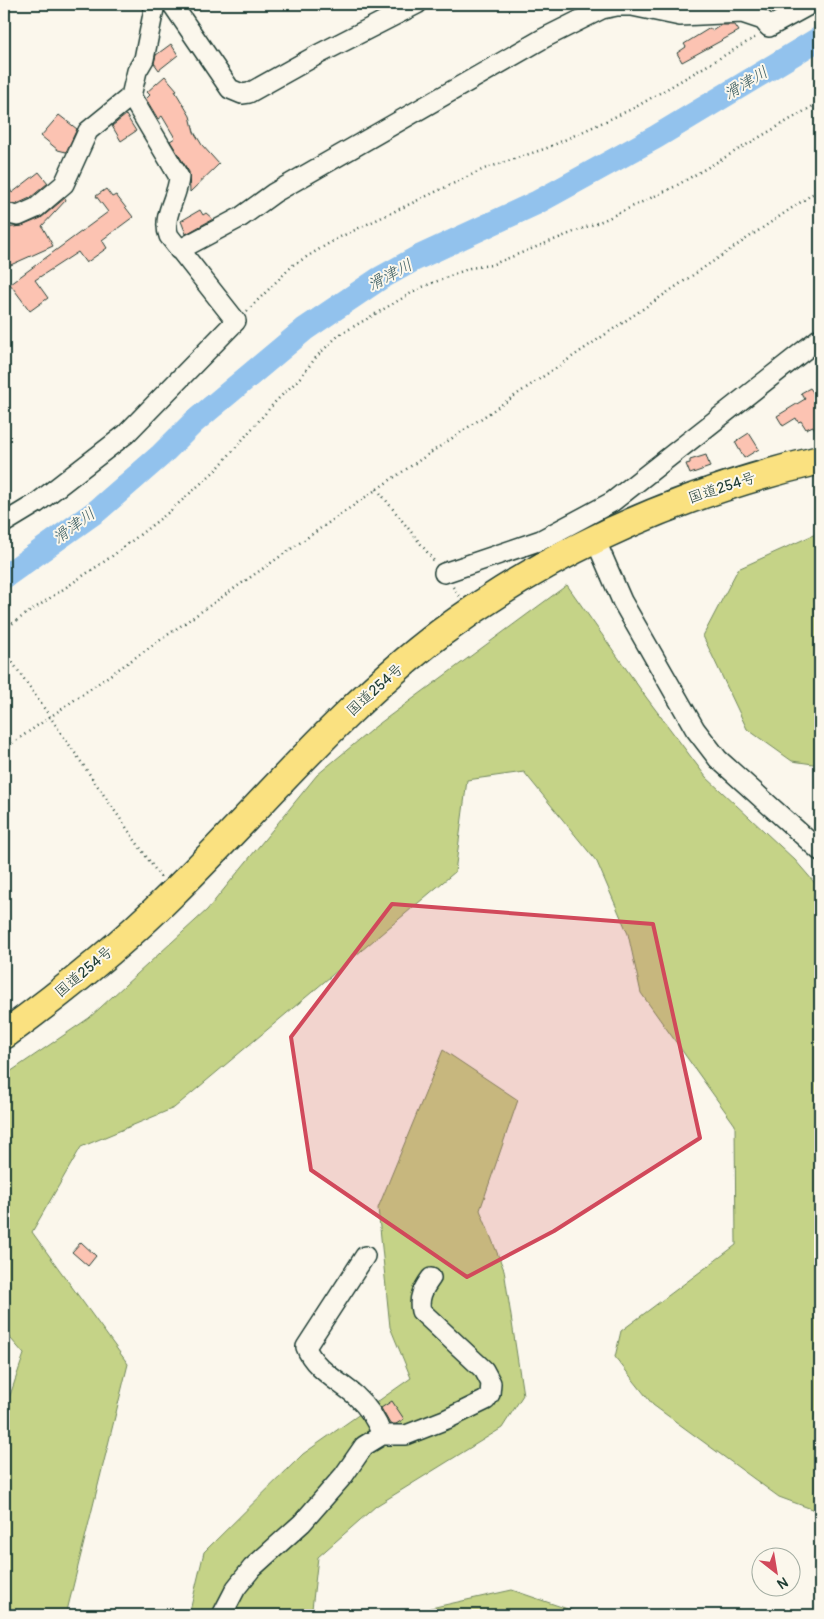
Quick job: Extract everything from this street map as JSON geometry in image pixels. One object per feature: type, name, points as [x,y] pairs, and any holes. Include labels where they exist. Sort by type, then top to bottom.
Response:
[{"type":"highway","name":"国道254号","points":[[4,1035],[84,974],[172,894],[336,725],[412,657],[470,612],[532,573],[632,521],[701,494],[744,480],[820,460]]},
{"type":"street","points":[[4,217],[9,214],[18,216],[36,208],[64,184],[88,131],[131,96],[137,71],[144,59],[155,4]]},
{"type":"street","points":[[172,4],[230,89],[242,94],[249,93],[316,54],[417,4]]},
{"type":"street","points":[[179,250],[242,217],[274,193],[544,38],[602,9],[632,6],[680,16],[717,9],[742,13],[763,20],[769,27],[811,4]]},
{"type":"street","points":[[4,523],[37,503],[126,434],[236,321],[179,250],[166,228],[168,215],[178,189],[179,177],[131,96]]},
{"type":"street","points":[[444,573],[541,540],[612,502],[820,338]]},
{"type":"street","points":[[595,539],[622,600],[695,730],[718,759],[820,851]]},
{"type":"street","points":[[365,1256],[306,1347],[312,1359],[358,1398],[377,1422],[382,1435]]},
{"type":"street","points":[[222,1615],[236,1588],[252,1568],[302,1523],[344,1475],[364,1446],[382,1435],[406,1435],[439,1422],[486,1400],[490,1394],[491,1383],[484,1370],[421,1311],[419,1302],[424,1288],[431,1278]]},
{"type":"path","points":[[236,321],[293,265],[338,238],[484,169],[547,148],[634,108],[761,35],[769,27]]},
{"type":"path","points":[[4,629],[112,557],[169,512],[217,469],[276,401],[339,335],[420,288],[470,268],[491,265],[595,224],[674,187],[820,102]]},
{"type":"path","points":[[4,750],[377,489],[820,189]]},
{"type":"path","points":[[377,489],[418,544],[444,573],[470,612]]},
{"type":"path","points":[[4,650],[172,894]]},
{"type":"highlighted area","points":[[392,904],[653,924],[700,1138],[554,1231],[467,1277],[311,1170],[291,1037]]},
{"type":"green space","points":[[820,532],[820,765],[792,761],[747,729],[703,636],[738,569]]},
{"type":"green space","points":[[567,585],[646,697],[706,777],[795,860],[820,889],[820,1512],[779,1497],[653,1405],[615,1357],[621,1331],[736,1245],[735,1125],[641,993],[628,934],[597,862],[524,772],[467,780],[455,872],[174,1108],[81,1147],[32,1232],[128,1364],[66,1615],[4,1615],[4,1413],[24,1354],[4,1331],[4,1076],[89,1018],[207,910],[317,775],[376,726]]},
{"type":"green space","points":[[443,1050],[518,1100],[480,1210],[504,1270],[523,1395],[502,1428],[376,1506],[318,1557],[312,1609],[324,1615],[189,1615],[204,1552],[303,1454],[411,1378],[390,1327],[378,1208]]},
{"type":"green space","points":[[512,1590],[585,1615],[399,1615]]},
{"type":"building","points":[[721,25],[735,25],[739,31],[682,62],[677,53],[686,47],[684,44],[710,28],[712,31]]},
{"type":"building","points":[[171,44],[178,55],[159,70],[154,63],[156,55]]},
{"type":"building","points":[[165,76],[177,90],[175,91],[190,116],[194,132],[202,145],[219,164],[190,192],[189,172],[170,141],[175,138],[162,116],[158,119],[146,99],[150,95],[147,92]]},
{"type":"building","points":[[59,115],[77,129],[66,152],[58,150],[41,136]]},
{"type":"building","points":[[126,115],[136,131],[121,141],[112,126]]},
{"type":"building","points":[[39,172],[48,183],[30,198],[17,204],[4,204],[4,178],[12,193]]},
{"type":"building","points":[[106,189],[112,197],[116,195],[133,217],[102,240],[107,248],[86,263],[78,252],[35,280],[48,298],[30,311],[10,284],[108,212],[96,196]]},
{"type":"building","points":[[65,198],[66,200],[42,226],[53,246],[4,268],[4,228],[22,226],[41,218]]},
{"type":"building","points":[[200,210],[203,215],[206,213],[213,219],[186,234],[181,221]]},
{"type":"building","points":[[810,388],[815,395],[820,392],[820,438],[813,426],[806,429],[801,421],[798,422],[796,418],[783,426],[777,416],[805,399],[801,393]]},
{"type":"building","points":[[749,433],[759,449],[744,458],[735,442]]},
{"type":"building","points":[[706,455],[710,467],[690,474],[686,464],[690,463],[690,460]]},
{"type":"building","points":[[81,1242],[96,1256],[88,1266],[72,1252]]},
{"type":"building","points":[[392,1401],[404,1419],[396,1424],[390,1424],[381,1408]]},
{"type":"waterway","name":"滑津川","points":[[4,577],[98,510],[161,455],[194,422],[305,329],[379,279],[415,259],[536,203],[656,137],[820,38]]}]
